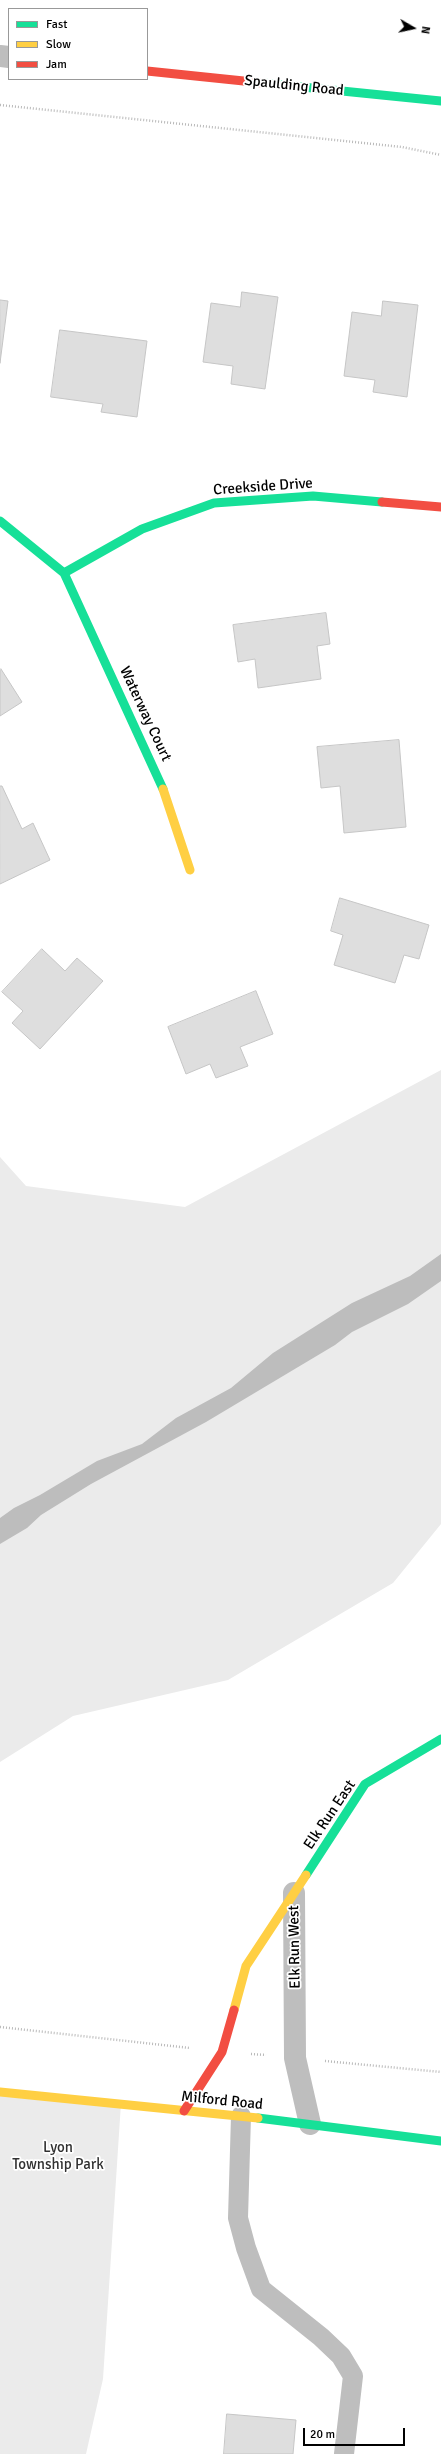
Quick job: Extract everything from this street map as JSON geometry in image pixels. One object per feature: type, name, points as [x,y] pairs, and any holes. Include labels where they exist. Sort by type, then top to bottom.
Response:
[{"type":"street","name":"Spaulding Road","points":[[148,71],[441,101]]},
{"type":"street","name":"Creekside Drive","points":[[64,573],[142,529],[214,503],[313,496],[441,507]]},
{"type":"street","points":[[0,521],[64,573]]},
{"type":"street","name":"Waterway Court","points":[[64,573],[159,775],[190,870]]},
{"type":"street","name":"Elk Run East","points":[[294,1894],[365,1784],[441,1739]]},
{"type":"street","name":"Elk Run West","points":[[184,2111],[222,2052],[246,1966],[294,1894]]},
{"type":"street","name":"Elk Run West","points":[[294,1894],[294,2058],[310,2124]]},
{"type":"street","name":"Milford Road","points":[[0,2092],[241,2116],[441,2141]]},
{"type":"lane","points":[[241,2116],[238,2218],[246,2248],[261,2289],[321,2337],[341,2356],[353,2376],[344,2454]]},
{"type":"path","points":[[0,105],[402,147],[441,155]]},
{"type":"green space","points":[[441,1070],[441,1524],[393,1583],[228,1680],[73,1716],[0,1762],[0,1157],[26,1186],[185,1207]]},
{"type":"green space","name":"Lyon Township Park","points":[[0,2092],[121,2103],[103,2379],[86,2454],[0,2454]]},
{"type":"shaded area","points":[[441,1254],[441,1281],[408,1304],[352,1332],[335,1345],[206,1422],[91,1484],[41,1515],[27,1528],[0,1544],[0,1518],[14,1508],[40,1495],[97,1461],[142,1444],[176,1418],[231,1388],[273,1353],[352,1303],[410,1276]]},
{"type":"building","points":[[242,292],[278,297],[265,389],[231,384],[233,366],[203,362],[211,303],[240,307]]},
{"type":"building","points":[[0,300],[8,301],[0,363]]},
{"type":"building","points":[[383,301],[418,305],[407,397],[373,392],[375,380],[344,376],[352,312],[381,316]]},
{"type":"building","points":[[60,330],[147,341],[137,417],[101,412],[103,404],[51,397]]},
{"type":"building","points":[[326,613],[330,644],[317,646],[321,679],[258,688],[255,659],[238,662],[233,625]]},
{"type":"building","points":[[1,669],[22,702],[0,716],[0,670]]},
{"type":"building","points":[[399,740],[406,827],[344,833],[340,786],[321,788],[317,747]]},
{"type":"building","points":[[0,786],[2,786],[22,829],[33,823],[50,860],[0,884]]},
{"type":"building","points":[[340,898],[429,925],[419,959],[404,955],[395,983],[334,965],[343,935],[331,931]]},
{"type":"building","points":[[42,949],[65,971],[77,958],[103,981],[40,1049],[12,1023],[23,1011],[2,992]]},
{"type":"building","points":[[256,991],[273,1034],[240,1047],[248,1066],[216,1078],[210,1064],[186,1074],[168,1027]]},
{"type":"building","points":[[227,2414],[296,2420],[293,2454],[224,2454]]},
{"type":"traffic: fast","points":[[263,83],[441,101]]},
{"type":"traffic: fast","points":[[64,573],[142,529],[214,503],[313,496],[382,502]]},
{"type":"traffic: fast","points":[[0,521],[64,573],[163,789]]},
{"type":"traffic: fast","points":[[306,1875],[365,1784],[441,1739]]},
{"type":"traffic: fast","points":[[258,2118],[441,2141]]},
{"type":"traffic: slow","points":[[163,789],[190,870]]},
{"type":"traffic: slow","points":[[234,2010],[246,1966],[306,1875]]},
{"type":"traffic: slow","points":[[0,2092],[258,2118]]},
{"type":"traffic: jam","points":[[148,71],[263,83]]},
{"type":"traffic: jam","points":[[382,502],[441,507]]},
{"type":"traffic: jam","points":[[184,2111],[222,2052],[234,2010]]}]
